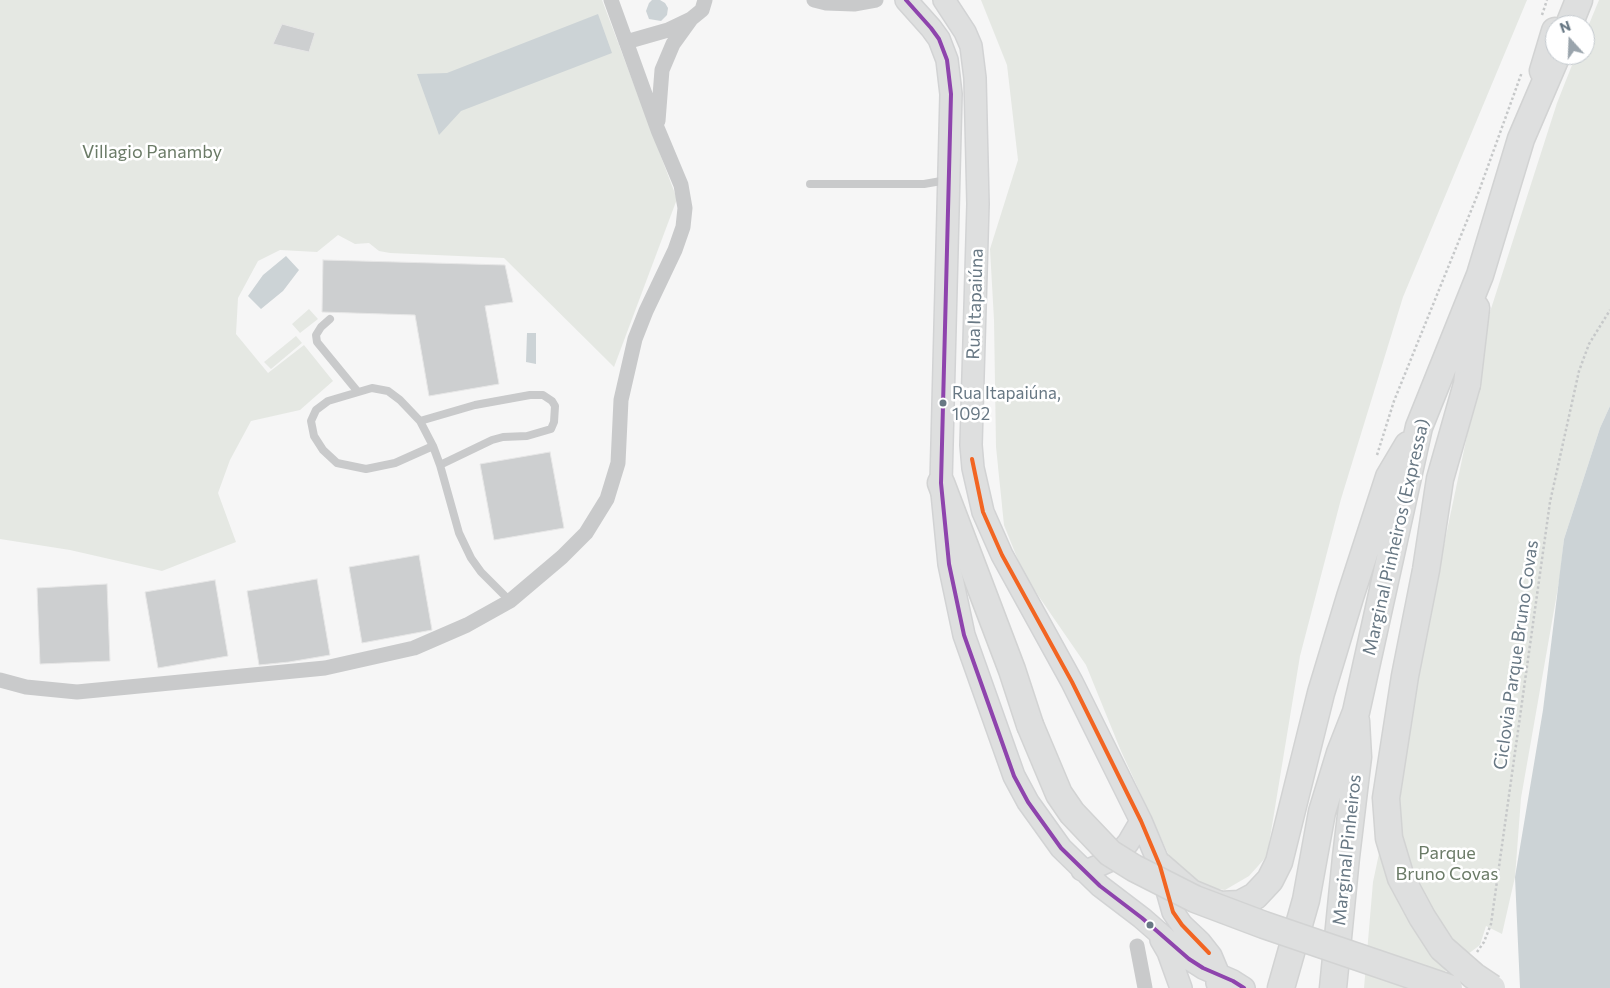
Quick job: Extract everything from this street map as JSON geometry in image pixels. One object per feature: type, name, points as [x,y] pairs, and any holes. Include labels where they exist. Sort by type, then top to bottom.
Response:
[{"type":"highway","points":[[1560,15],[1565,0]]},
{"type":"highway","points":[[1573,15],[1579,0]]},
{"type":"highway","points":[[1522,139],[1545,64]]},
{"type":"highway","name":"Marginal Pinheiros (Expressa)","points":[[1356,712],[1419,428],[1480,275],[1522,139],[1552,65]]},
{"type":"highway","points":[[1480,275],[1467,384],[1440,479],[1426,570],[1405,676],[1386,798],[1389,838],[1401,878],[1422,917],[1442,948],[1474,976],[1492,988]]},
{"type":"highway","points":[[1160,866],[1191,893],[1220,905],[1240,904],[1255,896],[1270,880],[1279,862],[1322,693],[1350,597],[1386,486],[1419,428]]},
{"type":"highway","points":[[941,483],[1012,670],[1030,725],[1059,794],[1072,813],[1110,853],[1134,868],[1212,906],[1449,988]]},
{"type":"highway","points":[[1281,988],[1306,900],[1322,812],[1340,752],[1356,712]]},
{"type":"highway","name":"Marginal Pinheiros","points":[[1333,988],[1358,757],[1356,712]]},
{"type":"main road","name":"Rua Itapaiúna","points":[[906,0],[939,39],[947,60],[951,94],[941,483],[949,564],[964,635],[1014,776],[1028,802],[1061,848],[1082,870],[1218,982],[1244,988]]},
{"type":"main road","name":"Rua Itapaiúna","points":[[944,0],[965,32],[970,46],[975,78],[978,204],[971,445],[973,468],[983,512],[1002,555],[1072,682],[1141,821],[1160,866],[1173,912],[1182,925],[1212,956],[1218,982]]},
{"type":"main road","points":[[1082,870],[1091,869],[1109,861],[1120,852],[1141,821]]},
{"type":"main road","points":[[1154,929],[1168,952],[1181,988]]},
{"type":"street","points":[[0,680],[26,687],[77,692],[325,668],[414,648],[467,625],[510,601],[562,557],[586,532],[606,500],[618,463],[621,400],[635,339],[675,250],[683,227],[685,208],[681,185],[658,130],[611,0]]},
{"type":"street","points":[[626,42],[668,30],[718,0]]},
{"type":"street","points":[[814,0],[826,3],[854,4],[874,0]]},
{"type":"street","points":[[658,130],[662,70],[674,44],[699,10]]},
{"type":"street","points":[[1137,946],[1145,988]]},
{"type":"lane","points":[[810,184],[924,184],[949,179]]},
{"type":"lane","points":[[330,319],[321,327],[316,335],[317,342],[358,392]]},
{"type":"lane","points":[[433,446],[395,463],[366,469],[336,463],[323,450],[314,436],[311,422],[316,410],[328,401],[372,388],[388,391],[400,400],[420,421],[433,446],[459,533],[471,558],[480,572],[510,601]]},
{"type":"lane","points":[[420,421],[476,405],[530,395],[543,396],[552,401],[554,406],[554,422],[551,429],[527,436],[503,437],[492,440],[440,465]]},
{"type":"path","name":"Ciclovia Parque Bruno Covas","points":[[1475,955],[1484,942],[1491,924],[1550,502],[1578,371],[1588,344],[1610,310]]},
{"type":"green space","name":"Villagio Panamby","points":[[0,0],[602,0],[677,199],[614,367],[504,258],[390,253],[379,251],[369,243],[355,244],[338,235],[317,252],[280,250],[258,261],[238,298],[236,334],[268,373],[304,345],[333,381],[300,410],[251,421],[230,460],[218,493],[236,542],[162,571],[70,550],[0,539]]},
{"type":"green space","points":[[981,0],[1527,0],[1403,297],[1341,499],[1300,656],[1267,856],[1249,876],[1225,890],[1200,886],[1171,860],[1121,751],[1086,665],[1024,575],[1004,525],[996,447],[994,320],[990,249],[1018,160],[1007,65]]},
{"type":"green space","name":"Parque Bruno Covas","points":[[1599,0],[1610,0],[1610,406],[1600,428],[1564,539],[1560,576],[1521,798],[1515,877],[1502,934],[1486,926],[1480,945],[1423,988],[1364,988],[1373,882],[1468,431],[1490,312],[1557,103],[1572,65],[1595,65],[1595,15],[1593,15]]},
{"type":"green space","points":[[309,309],[318,319],[300,333],[292,324]]},
{"type":"green space","points":[[296,336],[302,343],[271,369],[264,362]]},
{"type":"shaded area","points":[[652,0],[660,0],[668,8],[667,15],[661,21],[649,19],[646,11]]},
{"type":"shaded area","points":[[598,14],[612,53],[461,111],[439,135],[417,74],[447,73]]},
{"type":"shaded area","points":[[286,256],[299,270],[283,291],[261,309],[248,296],[263,275]]},
{"type":"shaded area","points":[[527,333],[536,333],[536,364],[526,362]]},
{"type":"shaded area","points":[[1610,406],[1610,988],[1520,988],[1515,877],[1543,710],[1564,539],[1600,428]]},
{"type":"building","points":[[282,24],[315,33],[309,52],[273,44]]},
{"type":"building","points":[[323,260],[505,265],[513,302],[485,306],[499,384],[429,396],[415,315],[322,312]]},
{"type":"building","points":[[550,452],[564,528],[494,540],[480,464]]},
{"type":"building","points":[[419,555],[432,630],[362,643],[349,567]]},
{"type":"building","points":[[317,579],[330,655],[259,665],[247,591]]},
{"type":"building","points":[[215,580],[228,656],[158,668],[145,592]]},
{"type":"building","points":[[107,584],[110,661],[40,664],[37,588]]},
{"type":"transit line","points":[[906,0],[939,39],[947,60],[951,94],[941,483],[949,564],[964,635],[1014,776],[1028,802],[1061,848],[1100,886],[1142,918],[1189,959],[1244,988]]},
{"type":"transit line","points":[[972,459],[983,512],[1002,555],[1072,682],[1141,821],[1160,866],[1173,912],[1182,925],[1209,953]]},
{"type":"place","name":"Rua Itapaiúna, 1092","points":[[943,403]]}]
